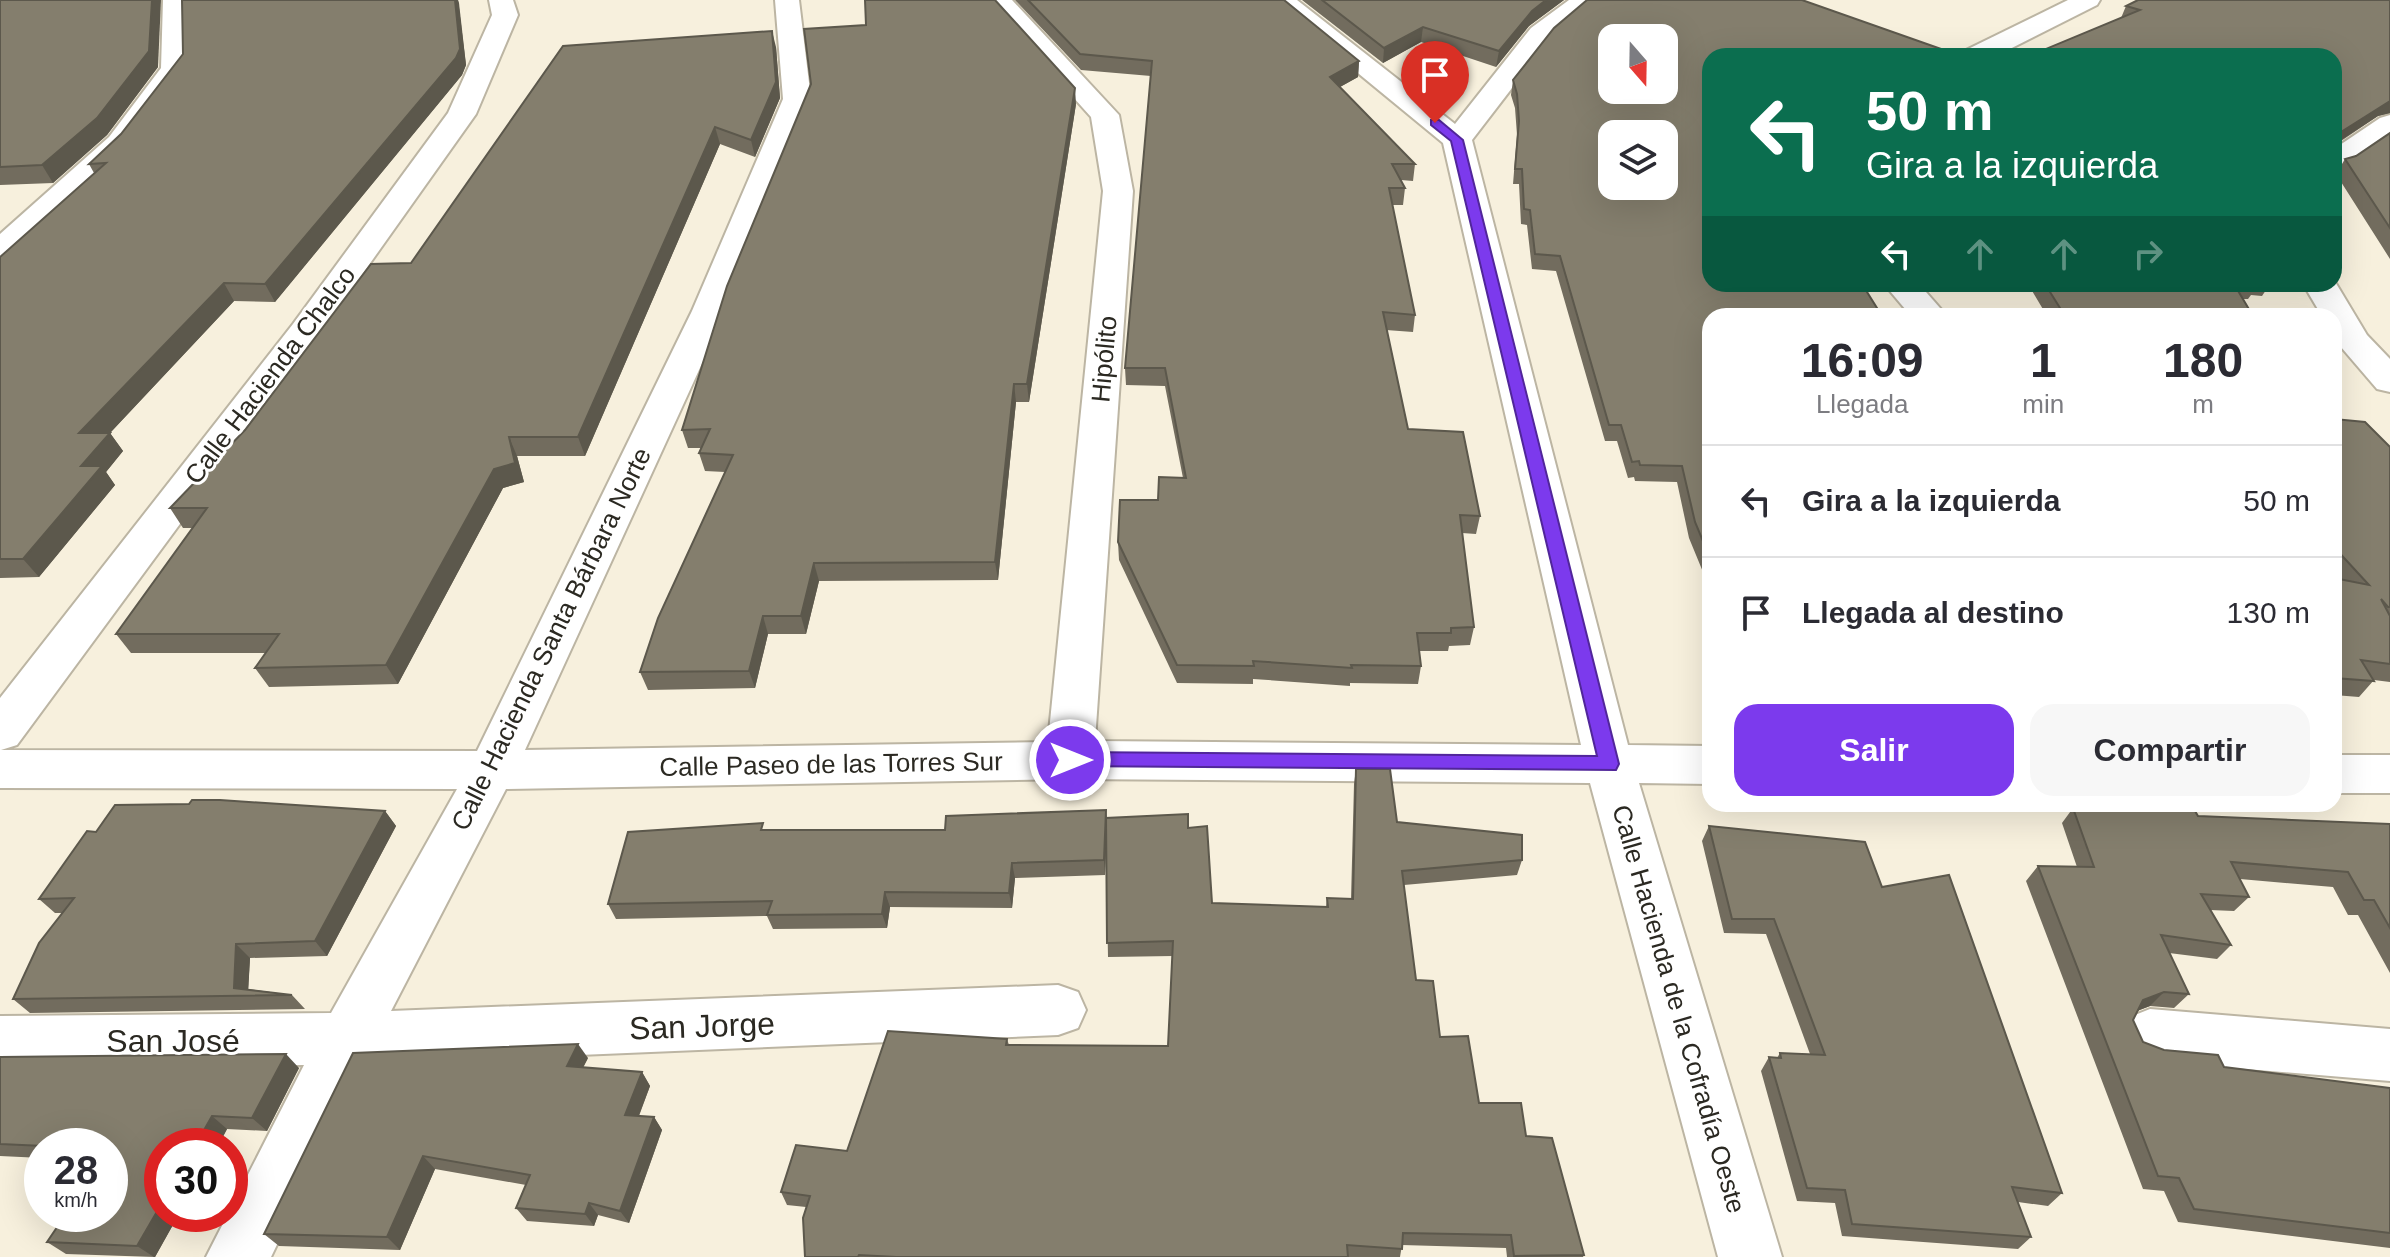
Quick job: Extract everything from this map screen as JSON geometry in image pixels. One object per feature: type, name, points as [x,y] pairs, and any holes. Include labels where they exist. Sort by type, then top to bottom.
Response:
[{"type":"street","points":[[0,251],[119,143],[175,69],[175,0]]},
{"type":"street","name":"Calle Hacienda Chalco","points":[[0,732],[295,344],[462,114],[505,15],[501,0]]},
{"type":"street","name":"Calle Hacienda Santa Bárbara Norte","points":[[238,1257],[347,1039],[492,770],[709,311],[797,99],[787,0]]},
{"type":"street","name":"Hipólito","points":[[998,0],[1105,115],[1118,191],[1070,760]]},
{"type":"street","points":[[1281,0],[1457,140],[1540,34],[1585,0]]},
{"type":"street","points":[[1991,48],[2088,0]]},
{"type":"street","points":[[2342,157],[2390,124]]},
{"type":"street","name":"Calle Hacienda de la Cofradía Oeste","points":[[1457,140],[1609,764],[1750,1257]]},
{"type":"street","points":[[1908,292],[1923,308]]},
{"type":"street","points":[[2342,321],[2353,340],[2390,381]]},
{"type":"street","name":"Calle Paseo de las Torres Sur","points":[[0,769],[492,770],[1070,760],[1702,765]]},
{"type":"street","points":[[2342,774],[2390,774]]},
{"type":"street","name":"San Jorge","points":[[347,1039],[1058,1010]]},
{"type":"street","points":[[2150,1035],[2390,1055]]},
{"type":"street","name":"San José","points":[[0,1042],[347,1039]]},
{"type":"building","points":[[0,0],[152,0],[149,51],[97,118],[42,165],[0,167]]},
{"type":"building","points":[[182,0],[455,0],[460,49],[456,58],[265,284],[224,283],[79,433],[110,433],[81,466],[102,466],[23,559],[0,559],[0,257],[106,163],[89,164],[121,134],[183,54]]},
{"type":"building","points":[[865,0],[995,0],[1075,88],[1027,384],[1014,384],[995,562],[814,563],[801,616],[763,616],[749,671],[640,672],[658,618],[733,455],[699,453],[710,429],[682,430],[727,286],[811,84],[804,29],[866,25]]},
{"type":"building","points":[[1028,0],[1284,0],[1359,61],[1330,77],[1415,164],[1392,164],[1405,188],[1389,188],[1415,315],[1383,312],[1408,429],[1463,432],[1480,516],[1460,515],[1474,627],[1451,628],[1451,633],[1417,633],[1421,666],[1351,665],[1352,668],[1253,661],[1254,666],[1177,665],[1118,542],[1120,500],[1158,500],[1159,477],[1186,478],[1165,368],[1125,368],[1152,61],[1080,54]]},
{"type":"building","points":[[1322,0],[1546,0],[1532,11],[1499,51],[1423,27],[1384,48]]},
{"type":"building","points":[[1587,0],[1802,0],[1938,48],[1702,48],[1702,292],[1867,292],[1877,308],[1702,308],[1702,539],[1682,466],[1632,462],[1621,425],[1609,425],[1560,256],[1535,254],[1530,210],[1524,209],[1522,169],[1515,169],[1519,121],[1513,80],[1554,28]]},
{"type":"building","points":[[2138,0],[2390,0],[2390,101],[2342,131],[2342,48],[2048,48],[2140,10],[2126,6]]},
{"type":"building","points":[[772,31],[776,82],[751,140],[715,127],[578,437],[509,437],[515,463],[494,469],[386,665],[255,668],[279,634],[116,634],[207,508],[170,508],[245,430],[371,264],[411,263],[563,46]]},
{"type":"building","points":[[2390,133],[2390,228],[2345,159],[2356,156]]},
{"type":"building","points":[[2050,292],[2239,292],[2248,308],[2060,308]]},
{"type":"building","points":[[2342,420],[2365,422],[2390,447],[2390,607],[2381,599],[2390,616],[2390,664],[2361,660],[2374,681],[2342,679],[2342,580],[2369,585],[2342,556]]},
{"type":"building","points":[[1356,769],[1390,769],[1397,822],[1522,835],[1522,860],[1402,871],[1416,980],[1433,981],[1440,1037],[1468,1036],[1479,1103],[1521,1103],[1526,1136],[1552,1138],[1584,1255],[1514,1256],[1511,1235],[1403,1233],[1402,1249],[1347,1245],[1348,1257],[805,1257],[803,1218],[810,1196],[781,1192],[796,1145],[847,1151],[888,1031],[1007,1039],[1006,1045],[1168,1046],[1173,941],[1107,943],[1106,818],[1188,814],[1188,828],[1207,826],[1212,903],[1328,907],[1327,898],[1353,899]]},
{"type":"building","points":[[192,800],[385,811],[315,941],[236,944],[234,988],[292,995],[13,999],[39,943],[74,898],[39,899],[87,831],[96,832],[115,805],[189,804]]},
{"type":"building","points":[[1106,810],[1104,860],[1012,863],[1009,893],[885,892],[882,914],[767,915],[772,901],[608,904],[628,832],[763,823],[761,830],[945,830],[946,816]]},
{"type":"building","points":[[2074,812],[2196,812],[2198,816],[2390,824],[2390,928],[2374,900],[2364,900],[2348,872],[2231,862],[2249,897],[2201,894],[2231,945],[2161,935],[2189,994],[2164,992],[2143,1000],[2133,1020],[2143,1042],[2164,1050],[2218,1055],[2224,1067],[2390,1088],[2390,1233],[2194,1209],[2179,1178],[2158,1176],[2038,866],[2094,867]]},
{"type":"building","points":[[1709,826],[1865,842],[1882,887],[1949,875],[2062,1193],[2012,1187],[2031,1237],[1852,1224],[1845,1190],[1807,1188],[1769,1057],[1781,1058],[1780,1053],[1825,1055],[1774,919],[1732,919]]},
{"type":"building","points":[[578,1044],[567,1066],[642,1072],[625,1115],[654,1117],[620,1211],[589,1203],[585,1214],[516,1208],[530,1175],[423,1156],[387,1237],[264,1234],[353,1053]]},
{"type":"building","points":[[286,1054],[252,1118],[212,1116],[205,1128],[144,1128],[145,1232],[137,1246],[47,1242],[54,1232],[128,1232],[128,1128],[24,1128],[24,1145],[0,1144],[0,1057]]},
{"type":"route","points":[[1070,760],[1609,764],[1457,140],[1435,123]]}]
